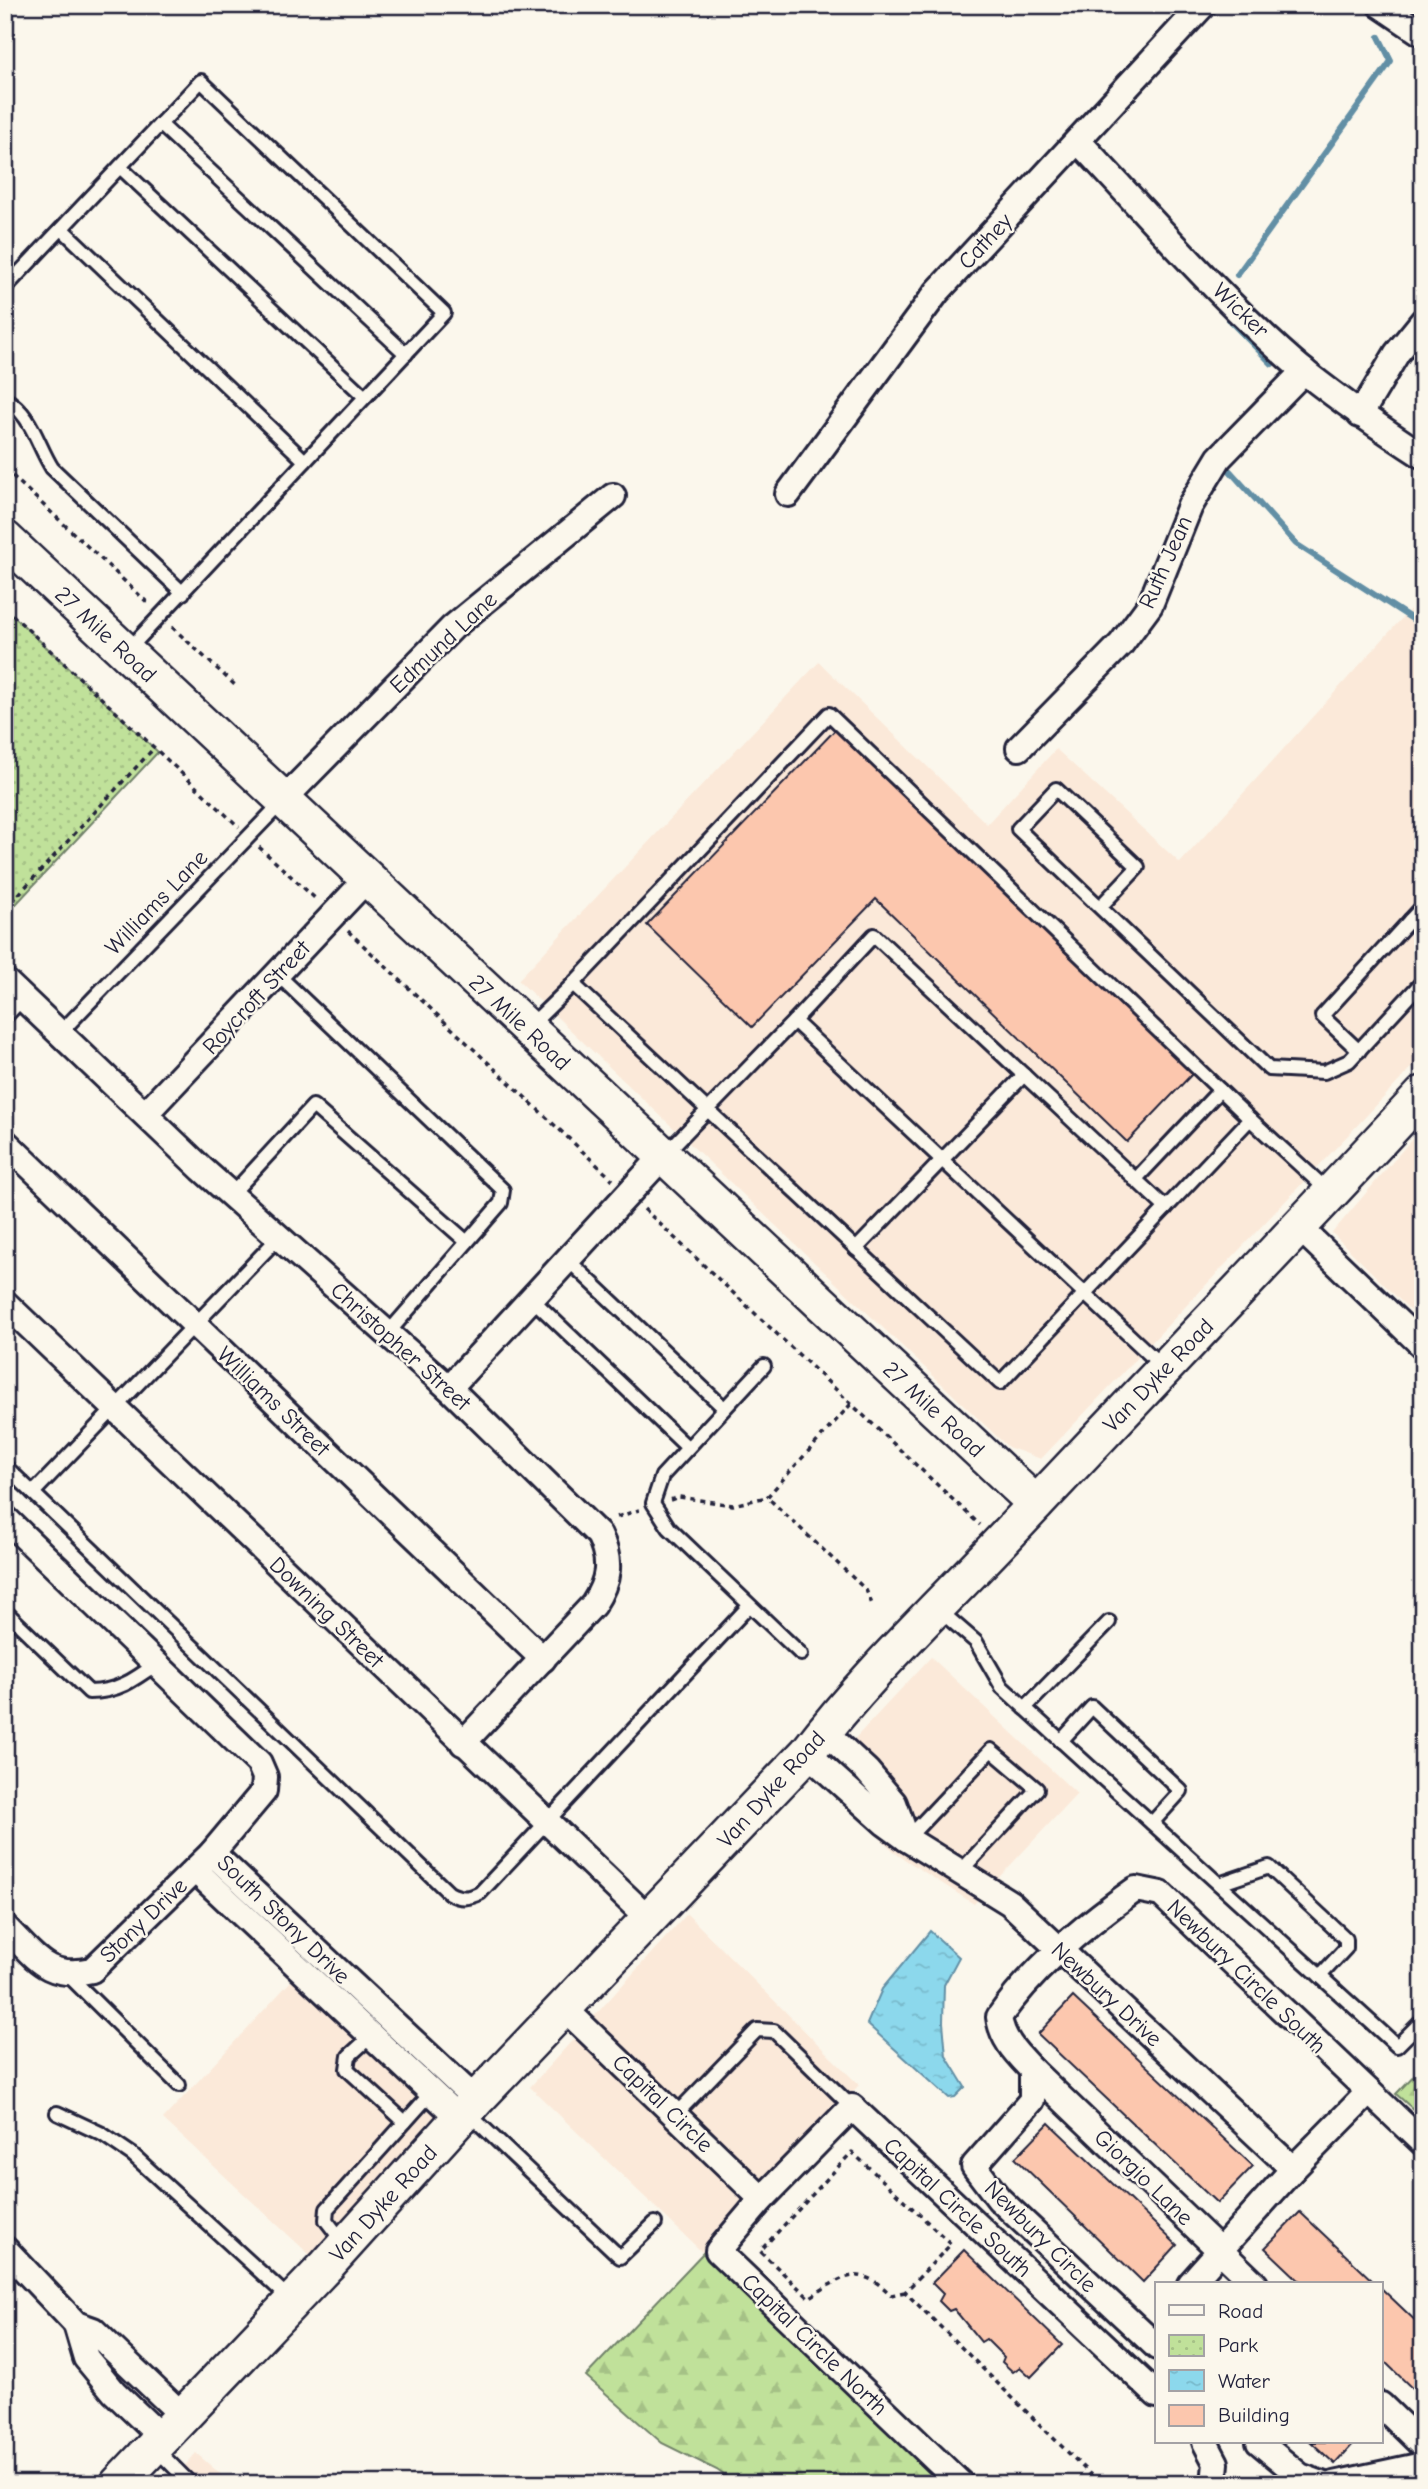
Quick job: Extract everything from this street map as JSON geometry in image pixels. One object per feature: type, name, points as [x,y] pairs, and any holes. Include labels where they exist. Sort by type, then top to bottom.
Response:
[{"type":"street","name":"Cathey","points":[[788,494],[937,292],[1079,142],[1203,5]]},
{"type":"street","points":[[1380,5],[1423,34]]},
{"type":"street","name":"Wicker","points":[[1079,142],[1228,299],[1304,371],[1360,415],[1423,456]]},
{"type":"street","points":[[1360,415],[1397,354],[1423,321]]},
{"type":"street","name":"Ruth Jean","points":[[1019,748],[1122,644],[1150,605],[1190,506],[1219,458],[1304,371]]},
{"type":"street","name":"Edmund Lane","points":[[283,800],[453,627],[613,496]]},
{"type":"street","name":"27 Mile Road","points":[[5,539],[1036,1504]]},
{"type":"street","name":"Roycroft Street","points":[[145,1114],[367,879]]},
{"type":"street","name":"Christopher Street","points":[[5,981],[230,1196],[449,1388],[588,1521],[606,1550],[608,1571],[601,1592],[543,1659],[463,1743]]},
{"type":"street","name":"Van Dyke Road","points":[[118,2484],[292,2302],[467,2110],[650,1920],[936,1608],[1300,1228],[1423,1094]]},
{"type":"street","name":"Williams Street","points":[[5,1142],[543,1659]]},
{"type":"street","points":[[449,1388],[663,1156]]},
{"type":"street","points":[[1300,1228],[1423,1346]]},
{"type":"street","name":"Downing Street","points":[[5,1303],[650,1920]]},
{"type":"street","name":"South Stony Drive","points":[[9,1529],[259,1763],[265,1777],[264,1791],[203,1861]]},
{"type":"street","points":[[815,1742],[867,1771],[894,1803],[907,1839]]},
{"type":"street","name":"Newbury Drive","points":[[907,1839],[1010,1903],[1293,2169]]},
{"type":"street","name":"South Stony Drive","points":[[203,1861],[371,2036],[432,2092],[467,2110]]},
{"type":"street","name":"South Stony Drive","points":[[203,1861],[467,2110]]},
{"type":"street","name":"Stony Drive","points":[[68,1975],[92,1970],[203,1861]]},
{"type":"street","name":"Newbury Circle South","points":[[1060,1951],[1106,1910],[1136,1889],[1161,1894],[1423,2143]]},
{"type":"street","points":[[5,1927],[48,1968],[68,1975]]},
{"type":"street","points":[[1032,2070],[1012,2050],[1001,2031],[999,2017],[1018,1990],[1060,1951]]},
{"type":"street","name":"Capital Circle","points":[[564,2008],[762,2199]]},
{"type":"street","name":"Newbury Circle","points":[[1032,2070],[1032,2099],[974,2166],[999,2199],[1152,2334]]},
{"type":"street","name":"Giorgio Lane","points":[[1032,2070],[1253,2282]]},
{"type":"street","points":[[1192,2282],[1293,2169],[1369,2092]]},
{"type":"street","points":[[762,2199],[852,2107]]},
{"type":"street","name":"Capital Circle South","points":[[852,2107],[1155,2393]]},
{"type":"street","points":[[944,2194],[974,2166]]},
{"type":"street","name":"Capital Circle North","points":[[762,2199],[718,2251],[961,2484]]},
{"type":"street","points":[[5,2249],[76,2323],[93,2330],[166,2434]]},
{"type":"street","points":[[1382,2406],[1423,2446]]},
{"type":"street","points":[[1206,2444],[1216,2463],[1214,2484]]},
{"type":"street","points":[[1261,2444],[1300,2476],[1322,2484]]},
{"type":"street","points":[[1334,2484],[1423,2465]]},
{"type":"lane","points":[[5,288],[201,81],[444,313],[126,653]]},
{"type":"lane","points":[[160,124],[406,355]]},
{"type":"lane","points":[[120,167],[365,397]]},
{"type":"lane","points":[[62,229],[305,461]]},
{"type":"lane","points":[[5,399],[18,406],[26,417],[37,444],[52,468],[183,593]]},
{"type":"lane","points":[[527,1029],[829,714],[1330,1194]]},
{"type":"lane","points":[[1100,907],[1138,867],[1056,789],[1018,829],[1269,1069],[1324,1072],[1349,1061],[1423,981]]},
{"type":"lane","name":"Williams Lane","points":[[60,1033],[283,800]]},
{"type":"lane","points":[[1359,1051],[1322,1017],[1423,906]]},
{"type":"lane","points":[[1409,920],[1423,932]]},
{"type":"lane","points":[[663,1156],[874,935],[1166,1208]]},
{"type":"lane","points":[[277,974],[503,1190],[501,1203],[388,1333]]},
{"type":"lane","points":[[573,984],[1000,1383],[1250,1119]]},
{"type":"lane","points":[[5,1017],[23,998]]},
{"type":"lane","points":[[794,1021],[1164,1368]]},
{"type":"lane","points":[[856,1249],[1024,1075]]},
{"type":"lane","points":[[1135,1180],[1220,1090]]},
{"type":"lane","points":[[230,1196],[313,1106],[467,1242]]},
{"type":"lane","points":[[33,1493],[279,1237]]},
{"type":"lane","points":[[568,1260],[724,1408]]},
{"type":"lane","points":[[532,1299],[687,1447]]},
{"type":"lane","points":[[764,1366],[662,1476],[654,1505],[669,1528],[801,1654]]},
{"type":"lane","points":[[5,1466],[458,1898],[470,1898],[480,1893],[749,1606]]},
{"type":"lane","points":[[936,1608],[976,1642],[1002,1687],[1397,2046],[1423,2020]]},
{"type":"lane","points":[[5,1611],[89,1692],[108,1692],[131,1683],[156,1664]]},
{"type":"lane","points":[[1025,1708],[1109,1622]]},
{"type":"lane","points":[[1061,1741],[1092,1707],[1181,1791],[1152,1823]]},
{"type":"lane","points":[[907,1839],[991,1750],[1037,1789],[960,1872]]},
{"type":"lane","points":[[1219,1884],[1269,1867],[1346,1938],[1346,1948],[1320,1976]]},
{"type":"lane","points":[[68,1975],[179,2085]]},
{"type":"lane","points":[[675,2115],[757,2031],[774,2031],[852,2107]]},
{"type":"lane","points":[[371,2036],[349,2056],[347,2069],[405,2122]]},
{"type":"lane","points":[[345,2245],[326,2220],[327,2208],[432,2092]]},
{"type":"lane","points":[[467,2110],[620,2257],[655,2223]]},
{"type":"lane","points":[[57,2113],[102,2134],[133,2155],[292,2302]]},
{"type":"lane","points":[[166,2434],[191,2484]]},
{"type":"path","points":[[5,469],[156,611]]},
{"type":"path","points":[[5,608],[322,906]]},
{"type":"path","points":[[168,623],[237,687]]},
{"type":"path","points":[[5,909],[154,748]]},
{"type":"path","points":[[343,926],[619,1185]]},
{"type":"path","points":[[640,1205],[978,1524],[984,1525]]},
{"type":"path","points":[[617,1517],[679,1497],[733,1506],[767,1497],[851,1404]]},
{"type":"path","points":[[767,1497],[866,1590],[872,1604]]},
{"type":"path","points":[[852,2152],[951,2244],[905,2292],[891,2295],[875,2279],[861,2275],[844,2278],[809,2298],[760,2250],[852,2152]]},
{"type":"path","points":[[905,2292],[1100,2484]]},
{"type":"shaded area","points":[[1423,595],[1423,1056],[1041,1459],[1008,1447],[518,980],[819,662],[987,824],[1056,749],[1180,863]]},
{"type":"shaded area","points":[[1423,1126],[1423,1323],[1332,1233]]},
{"type":"shaded area","points":[[931,1657],[1077,1794],[974,1904],[898,1855],[817,1779]]},
{"type":"shaded area","points":[[687,1914],[859,2085],[703,2253],[530,2087]]},
{"type":"shaded area","points":[[292,1980],[441,2115],[311,2256],[163,2119]]},
{"type":"shaded area","points":[[196,2453],[232,2484],[169,2484]]},
{"type":"green space","points":[[5,608],[158,752],[5,916]]},
{"type":"green space","points":[[1423,2066],[1423,2118],[1396,2094]]},
{"type":"green space","points":[[703,2253],[945,2484],[736,2484],[717,2470],[662,2443],[586,2376]]},
{"type":"water","points":[[930,1931],[959,1957],[944,1985],[943,2022],[946,2056],[965,2087],[955,2097],[949,2098],[867,2024],[882,1989]]},
{"type":"building","points":[[837,728],[1194,1072],[1127,1142],[876,899],[752,1027],[647,925]]},
{"type":"building","points":[[1073,1997],[1253,2166],[1217,2203],[1038,2034]]},
{"type":"building","points":[[1049,2123],[1177,2245],[1143,2282],[1015,2158]]},
{"type":"building","points":[[1300,2212],[1374,2282],[1301,2282],[1265,2248]]},
{"type":"building","points":[[964,2250],[1062,2345],[1031,2377],[1020,2367],[1013,2372],[1002,2362],[1004,2357],[986,2339],[981,2342],[954,2309],[949,2311],[939,2301],[943,2294],[932,2283]]},
{"type":"building","points":[[1382,2289],[1423,2328],[1423,2399],[1382,2359]]},
{"type":"building","points":[[1313,2444],[1353,2444],[1335,2464]]},
{"type":"waterway","points":[[1237,275],[1391,61],[1379,37]]},
{"type":"waterway","points":[[1228,319],[1272,364]]},
{"type":"waterway","points":[[1230,471],[1296,544],[1423,626]]}]
